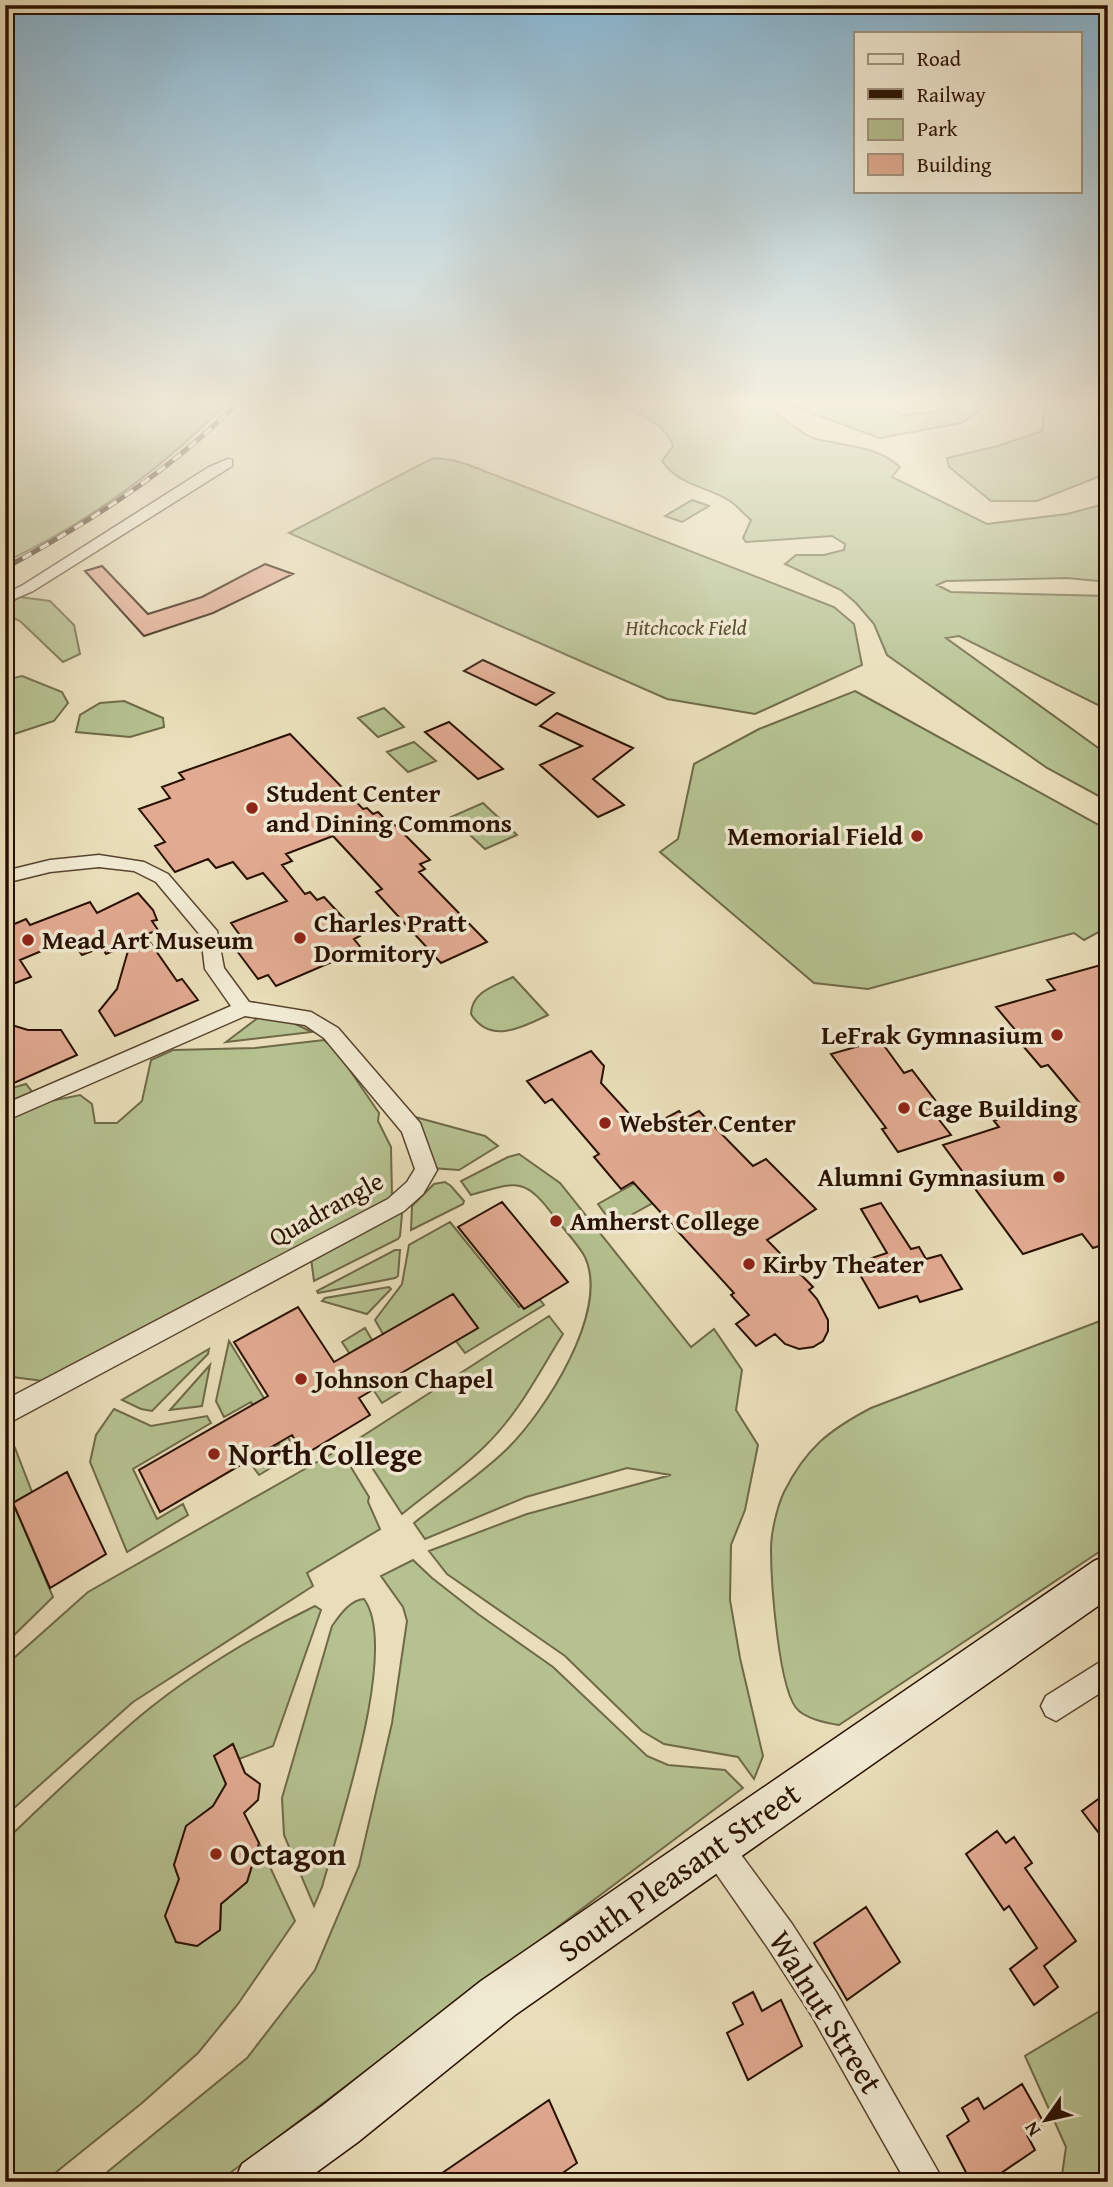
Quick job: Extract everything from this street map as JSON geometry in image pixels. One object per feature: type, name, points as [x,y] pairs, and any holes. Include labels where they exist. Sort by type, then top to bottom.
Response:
[{"type":"main road","name":"South Pleasant Street","points":[[260,2182],[498,1998],[1108,1575]]},
{"type":"street","points":[[5,599],[28,589],[163,502]]},
{"type":"street","points":[[5,877],[50,866],[99,861],[138,866],[162,878],[210,935],[215,969],[243,1009]]},
{"type":"street","name":"Quadrangle","points":[[5,1113],[243,1009],[278,1012],[312,1020],[331,1033],[412,1129],[426,1170],[415,1188],[396,1205],[5,1413]]},
{"type":"street","points":[[1056,1706],[1108,1671]]},
{"type":"street","name":"Walnut Street","points":[[717,1848],[780,1936],[824,2004],[926,2182]]},
{"type":"green space","points":[[5,502],[109,502],[67,529],[5,562]]},
{"type":"green space","name":"Hitchcock Field","points":[[348,502],[564,502],[834,607],[854,624],[862,665],[755,714],[667,699],[289,533]]},
{"type":"green space","points":[[689,502],[709,506],[682,522],[665,516]]},
{"type":"green space","points":[[731,502],[943,502],[987,524],[1067,514],[1108,503],[1108,582],[1067,578],[946,581],[937,585],[951,592],[1108,596],[1108,710],[959,636],[946,638],[1108,755],[1108,801],[1047,768],[887,655],[874,624],[856,603],[841,590],[785,564],[796,555],[824,555],[844,550],[845,544],[832,536],[746,542],[743,538],[751,520]]},
{"type":"green space","points":[[20,597],[50,601],[74,625],[80,654],[63,662],[20,621],[5,614],[5,606]]},
{"type":"green space","points":[[22,676],[62,692],[68,703],[54,721],[5,737],[5,680]]},
{"type":"green space","name":"Memorial Field","points":[[855,691],[1108,830],[1108,927],[1084,940],[1074,933],[868,989],[814,983],[660,852],[678,839],[694,764],[759,729]]},
{"type":"green space","points":[[124,701],[163,718],[164,727],[130,737],[76,732],[80,715],[100,703]]},
{"type":"green space","points":[[384,708],[404,727],[378,737],[358,718]]},
{"type":"green space","points":[[414,742],[436,761],[408,772],[387,752]]},
{"type":"green space","points":[[483,803],[517,835],[485,849],[451,817]]},
{"type":"green space","points":[[513,977],[548,1015],[507,1031],[488,1029],[471,1014],[472,1006],[486,990]]},
{"type":"green space","points":[[259,1017],[285,1019],[312,1032],[226,1042]]},
{"type":"green space","points":[[324,1040],[336,1050],[379,1113],[378,1121],[391,1147],[392,1197],[260,1270],[43,1381],[5,1376],[5,1090],[26,1084],[41,1103],[80,1095],[92,1104],[95,1123],[117,1123],[142,1101],[151,1060],[173,1050],[255,1048]]},
{"type":"green space","points":[[404,1114],[485,1136],[498,1146],[459,1170],[431,1168]]},
{"type":"green space","points":[[519,1154],[560,1183],[691,1347],[714,1329],[742,1370],[736,1410],[758,1445],[745,1510],[731,1545],[730,1600],[740,1658],[763,1756],[754,1779],[738,1757],[664,1744],[642,1731],[565,1656],[447,1574],[429,1551],[527,1514],[671,1475],[627,1468],[526,1497],[425,1539],[414,1523],[506,1450],[538,1412],[569,1360],[589,1305],[590,1280],[585,1257],[536,1196],[528,1189],[510,1185],[471,1195],[461,1181]]},
{"type":"green space","points":[[676,1160],[707,1173],[613,1225],[598,1204]]},
{"type":"green space","points":[[445,1182],[464,1201],[463,1204],[411,1230],[412,1206],[434,1184]]},
{"type":"green space","points":[[399,1212],[402,1214],[398,1239],[314,1281],[311,1258]]},
{"type":"green space","points":[[450,1222],[519,1307],[537,1296],[544,1305],[465,1353],[456,1341],[478,1328],[453,1294],[383,1334],[375,1320],[402,1284],[409,1245]]},
{"type":"green space","points":[[395,1250],[400,1250],[398,1276],[395,1278],[318,1293],[317,1291]]},
{"type":"green space","points":[[389,1287],[391,1289],[367,1314],[322,1301],[325,1298]]},
{"type":"green space","points":[[549,1316],[563,1334],[509,1420],[456,1472],[402,1514],[355,1441]]},
{"type":"green space","points":[[1108,1318],[1108,1546],[839,1725],[813,1719],[799,1711],[786,1683],[781,1660],[774,1609],[771,1549],[779,1505],[801,1463],[831,1433],[871,1408]]},
{"type":"green space","points":[[365,1328],[372,1340],[353,1351],[377,1387],[395,1377],[403,1390],[382,1403],[342,1342]]},
{"type":"green space","points":[[229,1341],[297,1452],[259,1475],[251,1464],[279,1444],[251,1402],[224,1417],[216,1401]]},
{"type":"green space","points":[[209,1349],[208,1354],[152,1411],[122,1400]]},
{"type":"green space","points":[[210,1365],[202,1406],[170,1410]]},
{"type":"green space","points":[[114,1409],[151,1426],[207,1416],[211,1423],[133,1469],[157,1519],[183,1504],[188,1515],[127,1552],[90,1462],[96,1435]]},
{"type":"green space","points":[[15,1448],[32,1492],[13,1503],[53,1597],[5,1644],[5,1456]]},
{"type":"green space","points":[[340,1449],[369,1497],[368,1502],[380,1529],[307,1573],[313,1586],[133,1702],[5,1816],[5,1666],[88,1592]]},
{"type":"green space","points":[[413,1560],[478,1614],[553,1667],[647,1756],[668,1765],[725,1770],[743,1788],[218,2182],[95,2182],[247,2058],[315,1970],[359,1866],[392,1723],[407,1621],[403,1607],[381,1576]]},
{"type":"green space","points":[[364,1599],[373,1623],[375,1656],[371,1696],[352,1783],[314,1906],[284,1835],[282,1798],[332,1626],[350,1605]]},
{"type":"green space","points":[[315,1606],[321,1610],[273,1746],[239,1759],[232,1744],[215,1756],[226,1784],[213,1806],[186,1827],[174,1865],[179,1879],[166,1916],[177,1942],[197,1946],[220,1930],[221,1904],[247,1882],[259,1843],[295,1921],[238,2004],[198,2053],[142,2103],[45,2181],[5,2182],[5,1841],[105,1747],[180,1685],[224,1656]]},
{"type":"green space","points":[[1108,2006],[1108,2182],[1061,2182],[1066,2147],[1025,2056]]},
{"type":"building","points":[[265,564],[293,574],[213,613],[144,636],[85,571],[102,566],[148,614],[202,597]]},
{"type":"building","points":[[483,660],[554,693],[536,705],[464,671]]},
{"type":"building","points":[[557,713],[633,748],[593,779],[624,805],[598,817],[540,765],[582,746],[540,726]]},
{"type":"building","points":[[449,722],[503,769],[478,779],[425,732]]},
{"type":"building","name":"Student Center and Dining Commons","points":[[290,734],[363,809],[367,808],[373,814],[378,812],[385,819],[388,818],[430,860],[420,864],[425,869],[419,872],[487,942],[441,963],[376,892],[382,889],[333,836],[286,854],[292,861],[282,865],[305,894],[310,892],[317,900],[324,897],[360,936],[354,939],[362,949],[276,986],[268,975],[258,979],[234,947],[245,942],[231,923],[287,901],[263,873],[247,879],[233,862],[216,868],[208,859],[175,872],[155,846],[165,842],[139,809],[170,798],[162,787],[184,779],[179,773]]},
{"type":"building","points":[[138,893],[153,910],[157,920],[152,921],[158,930],[145,935],[177,981],[182,979],[198,1000],[115,1036],[99,1011],[117,989],[130,944],[106,954],[102,947],[82,955],[70,939],[20,960],[31,977],[5,987],[5,928],[26,919],[30,925],[90,902],[97,913]]},
{"type":"building","name":"Cage Building","points":[[1108,963],[1108,1243],[1093,1248],[1082,1234],[1023,1254],[943,1145],[999,1127],[994,1121],[1030,1109],[1036,1116],[1079,1102],[1048,1065],[1041,1067],[1018,1040],[1022,1038],[996,1007],[1055,990],[1047,980]]},
{"type":"building","points":[[5,1023],[28,1030],[61,1030],[77,1055],[5,1087]]},
{"type":"building","points":[[880,1040],[904,1073],[912,1070],[935,1100],[926,1103],[951,1135],[898,1152],[882,1129],[886,1128],[831,1054]]},
{"type":"building","name":"Kirby Theater","points":[[591,1051],[604,1066],[601,1083],[644,1130],[679,1111],[686,1118],[699,1111],[753,1166],[766,1159],[816,1209],[767,1240],[813,1287],[809,1290],[828,1320],[828,1331],[823,1341],[813,1347],[799,1349],[785,1344],[775,1334],[756,1346],[736,1324],[749,1315],[731,1295],[734,1293],[633,1182],[621,1189],[594,1157],[599,1154],[552,1099],[545,1103],[527,1081]]},
{"type":"building","points":[[502,1202],[568,1282],[524,1309],[458,1227]]},
{"type":"building","points":[[881,1203],[911,1249],[919,1247],[926,1259],[941,1255],[962,1289],[920,1302],[917,1296],[879,1308],[854,1264],[887,1253],[861,1209]]},
{"type":"building","points":[[453,1294],[478,1328],[359,1398],[370,1415],[304,1455],[292,1435],[160,1512],[139,1470],[268,1396],[234,1342],[298,1307],[334,1362]]},
{"type":"building","points":[[67,1472],[106,1554],[50,1588],[13,1503]]},
{"type":"building","name":"Octagon","points":[[233,1744],[245,1773],[260,1784],[258,1800],[244,1813],[259,1843],[247,1882],[221,1904],[220,1930],[197,1946],[176,1942],[165,1916],[179,1879],[174,1865],[186,1826],[213,1806],[226,1784],[214,1756]]},
{"type":"building","points":[[1108,1792],[1108,1845],[1082,1811]]},
{"type":"building","points":[[997,1831],[1006,1843],[1014,1837],[1032,1863],[1025,1868],[1076,1941],[1044,1966],[1058,1987],[1034,2005],[1010,1969],[1037,1948],[1009,1906],[1004,1910],[966,1854]]},
{"type":"building","points":[[866,1907],[900,1962],[847,2000],[814,1943]]},
{"type":"building","points":[[753,1992],[762,2011],[781,2000],[802,2046],[748,2080],[727,2033],[743,2024],[733,2003]]},
{"type":"building","points":[[1022,2084],[1044,2123],[1027,2135],[1035,2150],[988,2182],[971,2182],[947,2136],[969,2121],[962,2108],[978,2098],[984,2109]]},
{"type":"building","points":[[549,2100],[577,2163],[564,2172],[568,2182],[429,2182]]},
{"type":"railway","points":[[5,568],[115,502]]},
{"type":"place","name":"Student Center and Dining Commons","points":[[252,808]]},
{"type":"place","name":"Memorial Field","points":[[917,836]]},
{"type":"place","name":"Charles Pratt Dormitory","points":[[300,938]]},
{"type":"place","name":"Mead Art Museum","points":[[28,940]]},
{"type":"place","name":"LeFrak Gymnasium","points":[[1057,1035]]},
{"type":"place","name":"Cage Building","points":[[904,1108]]},
{"type":"place","name":"Webster Center","points":[[605,1123]]},
{"type":"place","name":"Alumni Gymnasium","points":[[1059,1177]]},
{"type":"place","name":"Amherst College","points":[[556,1221]]},
{"type":"place","name":"Kirby Theater","points":[[749,1264]]},
{"type":"place","name":"Johnson Chapel","points":[[301,1379]]},
{"type":"place","name":"North College","points":[[214,1454]]},
{"type":"place","name":"Octagon","points":[[216,1854]]}]
